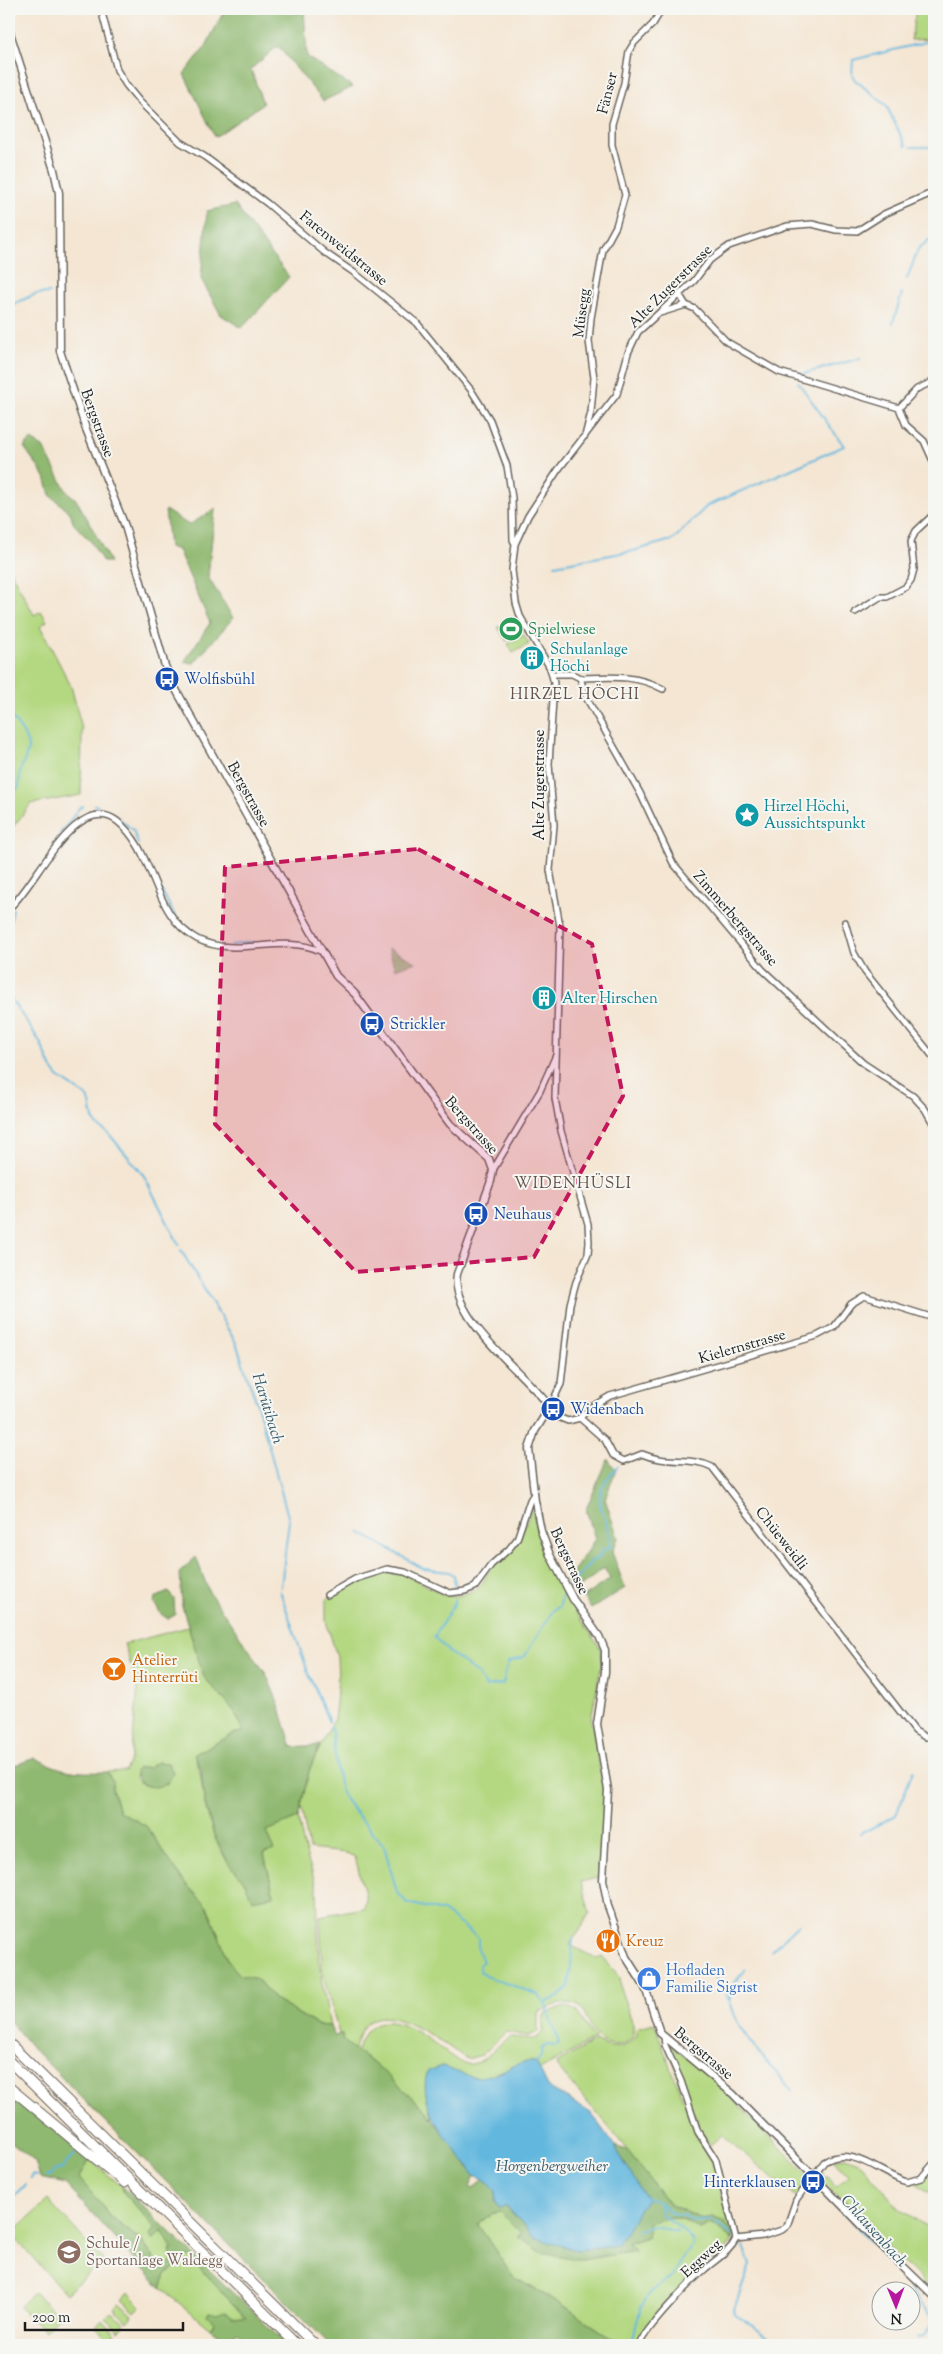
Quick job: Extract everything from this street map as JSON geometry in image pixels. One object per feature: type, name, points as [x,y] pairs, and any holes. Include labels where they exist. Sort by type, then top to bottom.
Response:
[{"type":"highway","points":[[9,2035],[42,2075]]},
{"type":"highway","points":[[9,2043],[315,2345]]},
{"type":"highway","points":[[9,2061],[297,2345]]},
{"type":"highway","points":[[9,2087],[175,2225]]},
{"type":"street","name":"Farenweidstrasse","points":[[101,9],[118,70],[126,85],[140,102],[180,142],[205,157],[268,204],[324,252],[356,274],[417,324],[471,390],[490,420],[505,457],[510,479],[513,540],[515,544]]},
{"type":"street","name":"Fänser","points":[[625,194],[612,145],[612,124],[624,83],[629,51],[634,43],[654,24],[662,9]]},
{"type":"street","name":"Bergstrasse","points":[[9,30],[51,160],[59,193],[59,340],[62,360],[78,408],[125,526],[170,678],[320,951],[336,976],[355,994],[450,1124],[484,1154],[493,1170],[491,1181],[457,1274],[456,1288],[462,1303],[490,1343],[549,1410],[535,1431],[529,1449],[534,1494],[540,1525],[550,1555],[573,1599],[599,1636],[605,1650],[605,1672],[597,1724],[608,1790],[604,1886],[611,1916],[626,1957],[646,1986],[657,2026],[664,2037],[719,2081],[934,2296]]},
{"type":"street","name":"Alte Zugerstrasse","points":[[549,1410],[557,1395],[564,1373],[572,1293],[588,1254],[589,1242],[588,1224],[561,1131],[555,1098],[560,926],[550,870],[554,825],[549,764],[554,693],[553,674],[516,603],[512,570],[515,544],[528,516],[558,470],[584,439],[617,394],[628,353],[638,332],[655,314],[680,294],[710,260],[729,246],[753,236],[787,226],[812,224],[836,230],[857,231],[884,214],[934,192]]},
{"type":"street","name":"Müsegg","points":[[584,439],[591,412],[594,378],[589,341],[593,308],[603,250],[616,226],[625,194]]},
{"type":"street","points":[[680,294],[686,305],[695,309],[727,342],[779,372],[899,408]]},
{"type":"street","points":[[655,314],[686,305]]},
{"type":"street","points":[[899,408],[917,389],[934,381]]},
{"type":"street","points":[[899,408],[906,425],[924,441],[934,463]]},
{"type":"street","points":[[855,612],[880,597],[886,597],[906,586],[911,580],[914,569],[911,541],[916,531],[934,514]]},
{"type":"street","points":[[553,674],[572,674],[580,678],[633,678],[644,680],[663,689]]},
{"type":"street","name":"Zimmerbergstrasse","points":[[580,678],[587,699],[640,793],[673,863],[747,954],[863,1063],[913,1096],[925,1109],[934,1125]]},
{"type":"street","points":[[9,908],[26,891],[69,830],[80,821],[99,816],[117,821],[132,837],[170,913],[182,927],[197,939],[224,948],[301,944],[320,951]]},
{"type":"street","points":[[846,922],[854,954],[865,972],[934,1058]]},
{"type":"street","points":[[301,944],[308,939],[311,933]]},
{"type":"street","points":[[493,1170],[540,1091],[556,1055]]},
{"type":"street","name":"Kielernstrasse","points":[[580,1418],[588,1409],[610,1396],[817,1336],[834,1327],[851,1304],[864,1296],[934,1318]]},
{"type":"street","points":[[549,1410],[568,1421],[580,1418]]},
{"type":"street","name":"Chüeweidli","points":[[580,1418],[605,1440],[613,1455],[624,1461],[642,1454],[656,1460],[701,1462],[712,1467],[915,1730],[925,1737],[934,1736]]},
{"type":"street","points":[[327,1595],[355,1579],[387,1569],[405,1572],[450,1593],[465,1591],[475,1587],[491,1565],[517,1539],[530,1500],[534,1494]]},
{"type":"street","name":"Eggweg","points":[[639,2345],[648,2330],[704,2269],[731,2248],[736,2239],[716,2160],[698,2132],[681,2081],[665,2045],[664,2037]]},
{"type":"street","points":[[736,2239],[763,2236],[782,2230],[787,2226],[796,2200],[824,2162],[840,2156],[853,2158],[907,2182],[921,2178],[934,2163]]},
{"type":"highlighted area","points":[[418,849],[592,944],[623,1096],[534,1257],[356,1272],[215,1124],[225,867]]},
{"type":"green space","points":[[225,9],[304,9],[307,57],[353,87],[323,101],[278,46],[251,69],[263,104],[215,137],[184,74],[206,46]]},
{"type":"green space","points":[[916,9],[934,9],[934,39],[911,40]]},
{"type":"green space","points":[[235,205],[289,277],[242,328],[221,315],[201,279],[207,211]]},
{"type":"green space","points":[[31,440],[43,447],[67,492],[75,498],[87,518],[110,562],[103,562],[91,542],[73,523],[71,514],[50,495],[45,477],[24,447]]},
{"type":"green space","points":[[215,509],[208,577],[233,618],[194,663],[184,662],[210,623],[178,550],[169,547],[165,510],[189,525]]},
{"type":"green space","points":[[9,568],[34,615],[41,611],[47,621],[40,626],[71,686],[82,729],[81,795],[31,804],[9,832]]},
{"type":"green space","name":"Spielwiese","points":[[517,618],[525,631],[506,641],[498,627]]},
{"type":"green space","points":[[524,635],[529,644],[513,653],[508,644]]},
{"type":"green space","points":[[934,787],[934,840],[926,811]]},
{"type":"green space","points":[[388,948],[416,962],[395,969]]},
{"type":"green space","points":[[608,1459],[616,1470],[605,1499],[618,1538],[612,1552],[625,1588],[591,1609],[583,1597],[610,1579],[604,1568],[578,1589],[566,1582],[595,1539],[586,1509]]},
{"type":"green space","points":[[532,1505],[536,1527],[548,1562],[572,1606],[601,1649],[602,1662],[591,1719],[605,1799],[601,1877],[581,1882],[590,1913],[570,1945],[597,1959],[602,1957],[620,1977],[621,1991],[633,2024],[633,2037],[621,2044],[606,2043],[594,2033],[579,2007],[564,2003],[538,2012],[538,2032],[529,2036],[506,2032],[482,2055],[467,2059],[419,2028],[391,2018],[378,2018],[368,2022],[361,2031],[354,2050],[344,2041],[342,2034],[339,2034],[322,1971],[320,1916],[364,1908],[366,1898],[355,1857],[346,1853],[309,1849],[301,1806],[310,1768],[334,1719],[336,1703],[337,1657],[326,1621],[326,1600],[351,1583],[387,1571],[403,1573],[446,1596],[458,1596],[475,1590],[483,1582],[488,1572],[517,1543]]},
{"type":"green space","points":[[196,1557],[209,1592],[266,1674],[278,1702],[292,1747],[320,1745],[310,1768],[298,1818],[267,1831],[274,1850],[264,1854],[274,1896],[252,1900],[245,1882],[229,1864],[214,1835],[204,1800],[201,1769],[194,1754],[236,1733],[243,1732],[235,1712],[204,1677],[182,1606],[180,1572]]},
{"type":"green space","points":[[168,1592],[174,1599],[175,1615],[168,1619],[161,1614],[154,1603],[155,1598]]},
{"type":"green space","points":[[188,1627],[204,1677],[235,1712],[243,1732],[236,1733],[194,1754],[215,1839],[225,1857],[247,1886],[252,1899],[274,1896],[264,1853],[267,1830],[298,1818],[304,1847],[317,1888],[319,1966],[330,2026],[317,2025],[275,2000],[257,1979],[240,1976],[229,1962],[207,1906],[184,1882],[146,1826],[119,1811],[107,1772],[125,1771],[131,1758],[138,1688],[124,1644]],"holes":[[[157,1762],[168,1783],[146,1786],[135,1778],[138,1768],[148,1768]]]},
{"type":"green space","points":[[35,1758],[70,1771],[107,1772],[113,1782],[112,1789],[119,1811],[146,1826],[184,1882],[207,1906],[229,1962],[240,1975],[257,1979],[275,2000],[317,2025],[330,2026],[334,2036],[342,2034],[344,2041],[374,2063],[426,2110],[475,2176],[470,2186],[473,2188],[484,2179],[496,2191],[495,2202],[499,2207],[507,2207],[535,2237],[577,2250],[642,2205],[645,2197],[625,2168],[615,2146],[628,2151],[669,2204],[703,2220],[712,2217],[724,2222],[733,2233],[733,2240],[712,2223],[700,2229],[676,2217],[664,2217],[650,2222],[647,2237],[628,2243],[635,2251],[582,2260],[540,2252],[518,2237],[521,2233],[500,2212],[493,2213],[478,2225],[513,2277],[563,2305],[621,2345],[330,2345],[33,2049],[9,2020],[9,1767]]},
{"type":"green space","points":[[157,1762],[168,1763],[173,1772],[171,1779],[160,1786],[154,1787],[141,1783],[135,1771],[138,1768],[148,1768]]},
{"type":"green space","points":[[567,2007],[576,2011],[595,2039],[540,2070],[535,2062],[522,2064],[484,2078],[468,2077],[443,2066],[428,2071],[426,2089],[433,2118],[374,2063],[356,2052],[369,2028],[383,2022],[396,2023],[421,2035],[454,2058],[464,2063],[472,2064],[482,2060],[509,2037],[536,2038],[543,2031],[543,2018],[546,2012]]},
{"type":"green space","points":[[654,2023],[696,2133],[713,2161],[733,2233],[724,2222],[712,2217],[704,2220],[669,2204],[612,2131],[557,2067],[556,2064],[595,2041],[612,2047],[628,2044],[637,2035],[636,2028]]},
{"type":"green space","points":[[669,2044],[714,2080],[809,2176],[796,2197],[722,2135],[710,2145],[700,2130],[667,2046]]},
{"type":"green space","points":[[9,2093],[90,2160],[79,2178],[111,2217],[141,2241],[163,2270],[173,2261],[170,2257],[172,2248],[162,2231],[153,2240],[150,2235],[155,2227],[123,2192],[123,2187],[287,2345],[251,2345],[237,2332],[228,2342],[210,2329],[214,2323],[207,2316],[209,2312],[217,2314],[224,2311],[232,2317],[246,2318],[188,2256],[166,2275],[161,2288],[65,2184],[40,2178],[35,2162],[9,2141]]},
{"type":"green space","points":[[846,2158],[861,2164],[899,2208],[934,2232],[934,2293],[819,2178],[821,2169],[824,2177],[827,2176],[836,2187],[848,2175],[833,2159]]},
{"type":"green space","points":[[90,2160],[123,2187],[123,2192],[155,2227],[153,2240],[162,2231],[172,2247],[170,2251],[174,2261],[163,2270],[141,2241],[111,2217],[78,2178]]},
{"type":"green space","points":[[934,2165],[934,2196],[916,2183]]},
{"type":"green space","points":[[48,2200],[103,2260],[66,2294],[11,2234]]},
{"type":"green space","points":[[500,2212],[521,2233],[518,2236],[582,2260],[634,2251],[628,2243],[645,2227],[661,2218],[678,2218],[700,2229],[712,2223],[733,2240],[726,2250],[700,2269],[641,2335],[637,2345],[621,2345],[563,2305],[513,2277],[478,2225],[493,2213]]},
{"type":"green space","points":[[188,2256],[247,2319],[232,2317],[224,2311],[210,2329],[161,2288],[166,2275]]},
{"type":"green space","points":[[34,2292],[59,2316],[45,2331],[19,2307]]},
{"type":"green space","points":[[128,2293],[141,2306],[135,2312],[122,2300]]},
{"type":"green space","points":[[119,2303],[133,2315],[127,2322],[114,2309]]},
{"type":"green space","points":[[111,2312],[125,2324],[119,2331],[105,2318]]},
{"type":"green space","points":[[102,2320],[116,2333],[110,2340],[96,2327]]},
{"type":"water","name":"Horgenbergweiher","points":[[523,2062],[536,2062],[548,2087],[591,2113],[614,2145],[647,2198],[617,2246],[577,2250],[535,2237],[507,2207],[499,2208],[495,2202],[496,2191],[484,2179],[472,2174],[468,2165],[462,2160],[434,2118],[426,2096],[425,2084],[428,2071],[443,2066],[456,2072],[476,2077],[492,2075]]},
{"type":"waterway","points":[[906,146],[886,105],[855,80],[852,75],[853,60],[934,40]]},
{"type":"waterway","points":[[911,147],[934,147]]},
{"type":"waterway","points":[[907,279],[918,249],[934,236]]},
{"type":"waterway","points":[[9,306],[36,294],[50,293]]},
{"type":"waterway","points":[[893,323],[902,293]]},
{"type":"waterway","points":[[799,375],[861,358]]},
{"type":"waterway","points":[[670,541],[707,506],[844,446],[798,382]]},
{"type":"waterway","points":[[555,565],[633,551],[668,541]]},
{"type":"waterway","points":[[9,714],[24,735],[28,749],[20,772],[19,786],[9,794]]},
{"type":"waterway","points":[[94,805],[98,806]]},
{"type":"waterway","points":[[59,836],[79,808],[83,806]]},
{"type":"waterway","points":[[117,817],[133,830],[138,844]]},
{"type":"waterway","points":[[54,846],[57,840]]},
{"type":"waterway","points":[[161,890],[176,917]]},
{"type":"waterway","points":[[9,928],[13,909]]},
{"type":"waterway","points":[[180,922],[205,939]]},
{"type":"waterway","points":[[231,945],[252,942]]},
{"type":"waterway","points":[[9,996],[40,1042],[52,1069],[58,1077],[86,1096],[90,1103],[93,1119],[97,1125],[109,1134],[144,1176],[179,1245]]},
{"type":"waterway","name":"Harütibach","points":[[181,1250],[236,1343],[258,1407],[289,1520],[281,1587]]},
{"type":"waterway","points":[[569,1587],[592,1561],[600,1557],[601,1551],[610,1547],[607,1524],[600,1498],[607,1478],[618,1466]]},
{"type":"waterway","points":[[359,1532],[424,1569],[449,1572],[454,1575],[455,1589]]},
{"type":"waterway","name":"Harütibach","points":[[280,1591],[308,1672],[329,1722]]},
{"type":"waterway","points":[[454,1599],[454,1604],[434,1637],[450,1653],[478,1674],[486,1687],[503,1684],[508,1662],[524,1657],[554,1609],[559,1607],[563,1594]]},
{"type":"waterway","name":"Harütibach","points":[[331,1726],[339,1784],[345,1800],[384,1846],[397,1892],[407,1903],[443,1911],[478,1938],[478,1949],[483,1962],[480,1964],[480,1972],[485,1976],[537,1994],[546,2006],[559,2043],[555,2046],[547,2045],[542,2047],[541,2056],[535,2064]]},
{"type":"waterway","points":[[860,1834],[896,1815],[913,1771]]},
{"type":"waterway","points":[[771,1951],[799,1924]]},
{"type":"waterway","points":[[545,2003],[558,1997],[569,1987],[573,1939]]},
{"type":"waterway","points":[[745,1969],[739,1976],[731,1994],[730,2003],[733,2013],[747,2037],[792,2091]]},
{"type":"waterway","points":[[715,1976],[729,2000]]},
{"type":"waterway","points":[[47,2176],[51,2176],[54,2171],[62,2168],[75,2154]]},
{"type":"waterway","points":[[30,2179],[32,2175],[37,2176]]},
{"type":"waterway","points":[[9,2201],[26,2185]]},
{"type":"waterway","points":[[646,2198],[659,2202],[662,2214],[679,2228]]},
{"type":"waterway","name":"Chlausenbach","points":[[830,2198],[895,2268],[934,2321],[925,2335],[918,2338]]},
{"type":"waterway","points":[[659,2202],[671,2213],[684,2215],[690,2220],[712,2220],[732,2235]]},
{"type":"waterway","points":[[638,2230],[655,2226],[677,2232]]},
{"type":"waterway","points":[[681,2229],[693,2241],[693,2245],[686,2254]]},
{"type":"waterway","points":[[743,2246],[750,2265],[734,2309],[735,2314],[780,2345]]},
{"type":"waterway","points":[[631,2345],[641,2307],[650,2293],[666,2280],[673,2277],[684,2256]]},
{"type":"place","name":"Spielwiese","points":[[511,629]]},
{"type":"place","name":"Schulanlage Höchi","points":[[532,658]]},
{"type":"place","name":"Wolfisbühl","points":[[167,679]]},
{"type":"place","name":"Hirzel Höchi, Aussichtspunkt","points":[[747,815]]},
{"type":"place","name":"Alter Hirschen","points":[[544,998]]},
{"type":"place","name":"Strickler","points":[[372,1024]]},
{"type":"place","name":"Neuhaus","points":[[476,1214]]},
{"type":"place","name":"Widenbach","points":[[553,1409]]},
{"type":"place","name":"Atelier Hinterrüti","points":[[114,1669]]},
{"type":"place","name":"Kreuz","points":[[608,1941]]},
{"type":"place","name":"Hofladen Familie Sigrist","points":[[649,1979]]},
{"type":"place","name":"Hinterklausen","points":[[813,2182]]},
{"type":"place","name":"Schule / Sportanlage Waldegg","points":[[69,2252]]},
{"type":"district","name":"HIRZEL HÖCHI","points":[[575,693]]},
{"type":"district","name":"WIDENHÜSLI","points":[[573,1182]]}]
